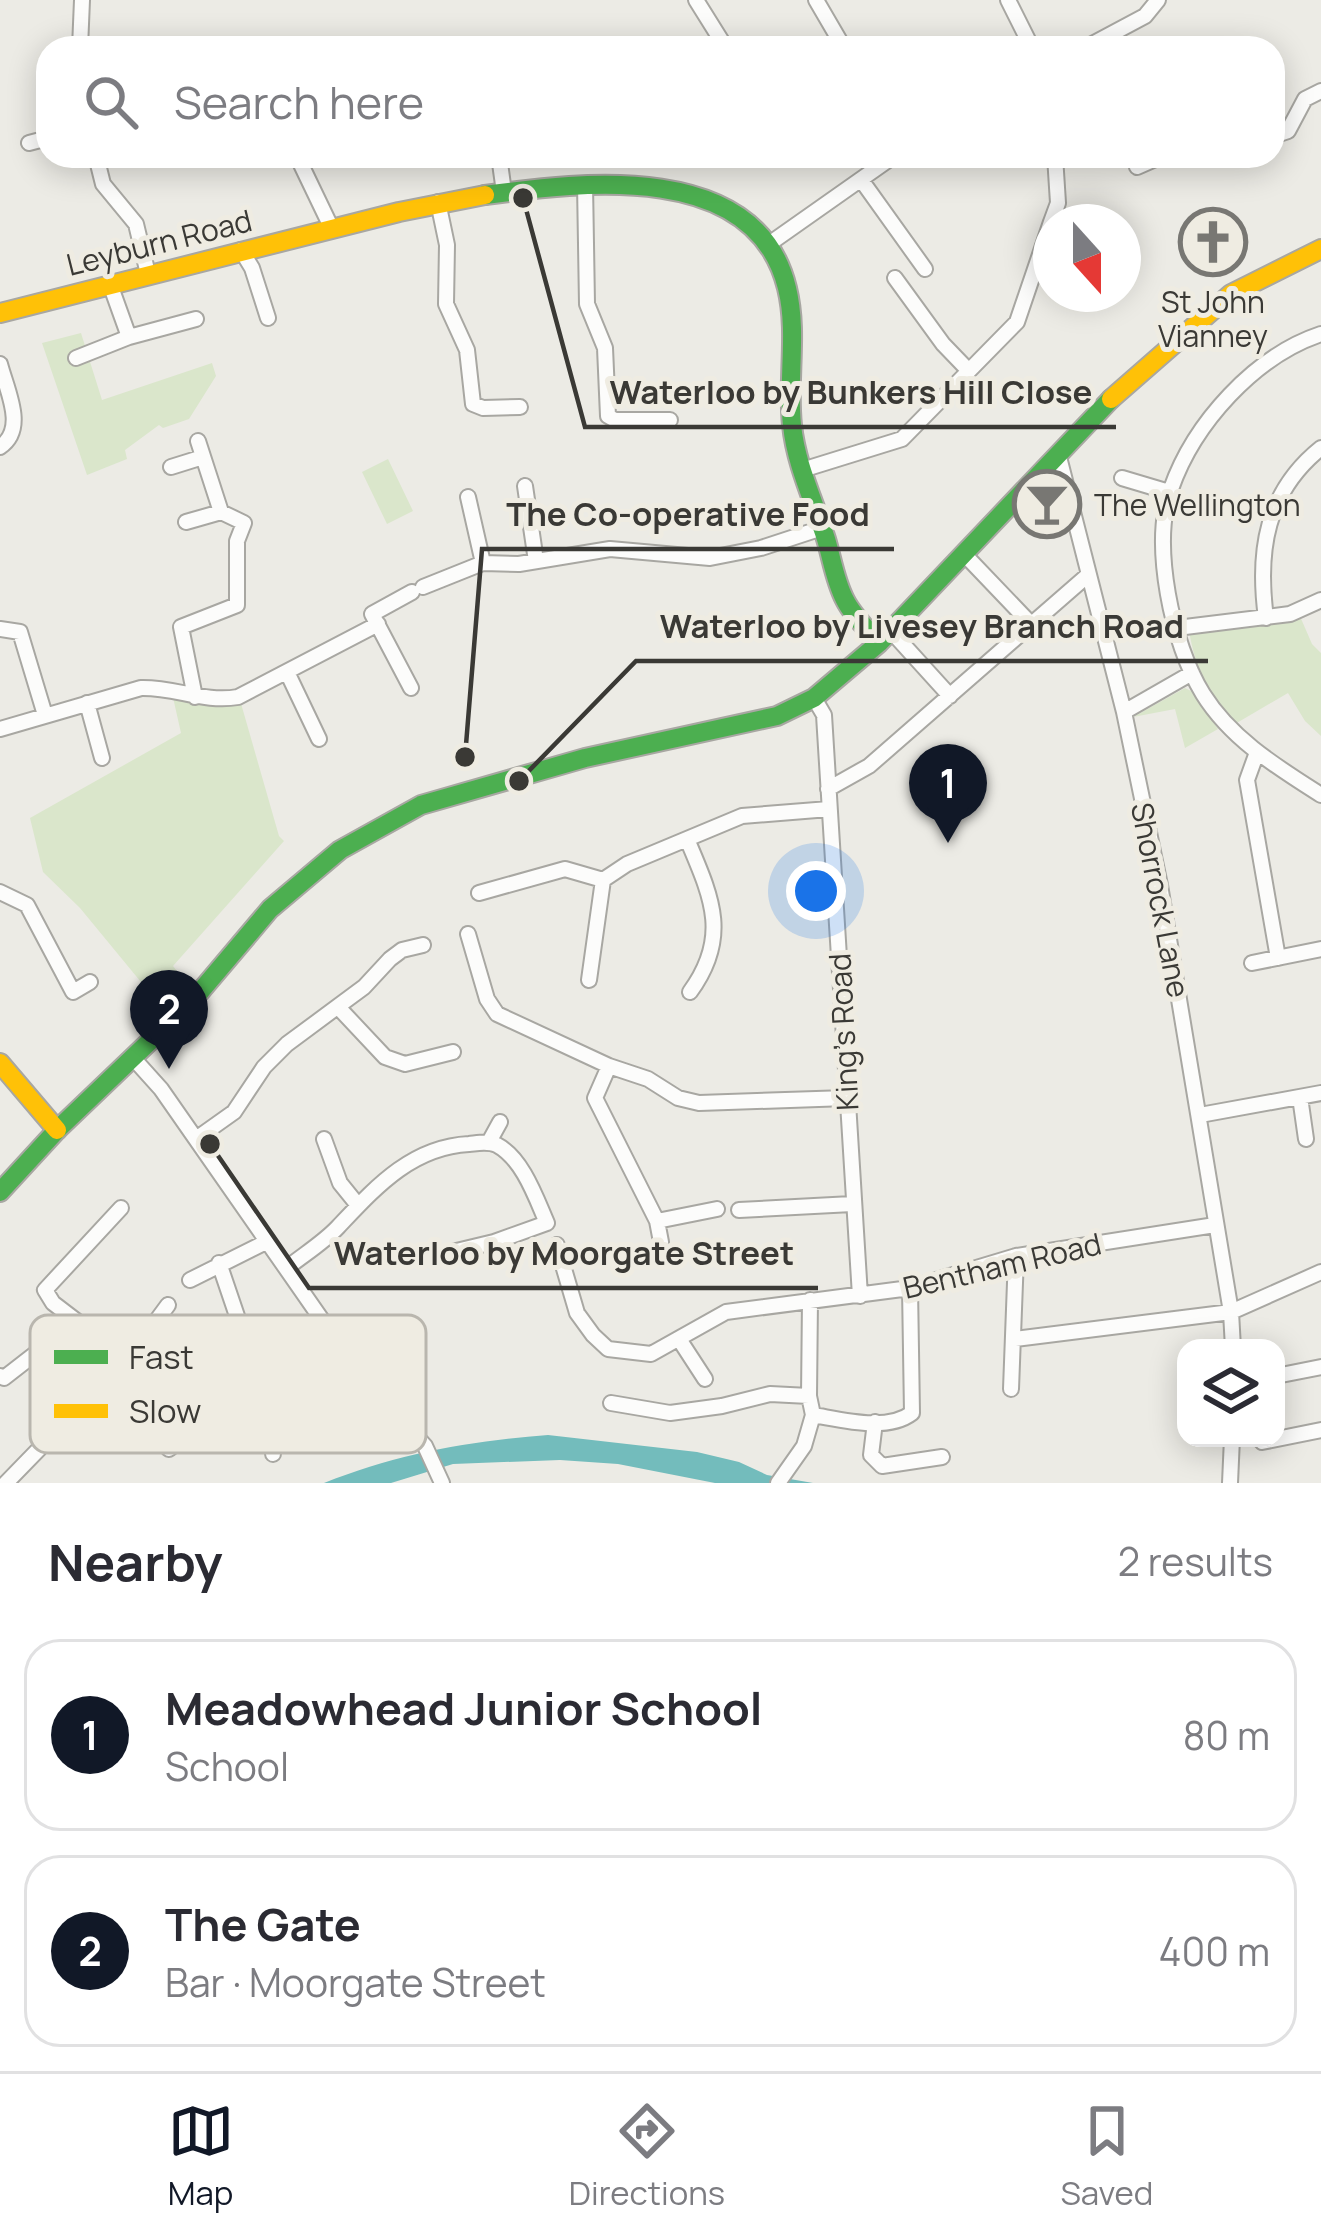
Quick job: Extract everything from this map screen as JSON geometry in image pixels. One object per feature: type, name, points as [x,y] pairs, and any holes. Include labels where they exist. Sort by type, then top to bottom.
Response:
[{"type":"main road","name":"Leyburn Road","points":[[0,313],[438,202],[505,191],[585,184],[650,185],[700,194],[743,220],[769,244]]},
{"type":"main road","points":[[769,244],[793,310],[790,416],[802,470],[845,602],[885,637]]},
{"type":"main road","points":[[0,1192],[57,1130],[194,999],[270,909],[340,850],[411,809],[585,758],[777,716],[814,698],[885,637],[1120,390],[1231,294],[1321,249]]},
{"type":"main road","points":[[0,1063],[57,1130]]},
{"type":"street","points":[[80,36],[82,0]]},
{"type":"street","points":[[696,0],[718,36]]},
{"type":"street","points":[[816,0],[837,36]]},
{"type":"street","points":[[1008,0],[1025,36]]},
{"type":"street","points":[[1108,36],[1145,16],[1158,0]]},
{"type":"street","points":[[1285,132],[1305,99],[1321,91]]},
{"type":"street","points":[[28,143],[36,141]]},
{"type":"street","points":[[99,168],[103,184],[136,224],[148,274]]},
{"type":"street","points":[[303,168],[332,229]]},
{"type":"street","points":[[501,168],[505,191]]},
{"type":"street","points":[[769,244],[879,168]]},
{"type":"street","points":[[1056,168],[1058,204]]},
{"type":"street","points":[[862,181],[926,269]]},
{"type":"street","points":[[585,184],[587,304],[605,348],[608,416],[670,420]]},
{"type":"street","points":[[438,202],[447,245],[446,304],[466,350],[472,404],[520,407]]},
{"type":"street","points":[[241,250],[268,318]]},
{"type":"street","points":[[802,470],[902,439],[1017,322],[1033,275]]},
{"type":"street","points":[[895,278],[969,371]]},
{"type":"street","points":[[110,284],[129,338]]},
{"type":"street","points":[[76,358],[196,319]]},
{"type":"street","points":[[1321,334],[1299,341],[1248,377],[1186,454],[1169,492],[1163,560],[1179,645],[1206,699],[1256,755],[1321,795]]},
{"type":"street","points":[[0,364],[16,426],[10,440],[0,447]]},
{"type":"street","points":[[198,441],[221,512]]},
{"type":"street","points":[[1266,618],[1265,526],[1280,491],[1321,448]]},
{"type":"street","points":[[171,467],[203,457]]},
{"type":"street","name":"Shorrock Lane","points":[[1059,457],[1124,712],[1160,885],[1232,1339]]},
{"type":"street","points":[[1122,478],[1169,492]]},
{"type":"street","points":[[526,486],[536,561]]},
{"type":"street","points":[[468,497],[483,563]]},
{"type":"street","points":[[186,522],[221,512],[244,523],[237,541],[237,605],[181,627],[195,697]]},
{"type":"street","points":[[411,688],[373,612],[483,563],[514,565],[610,549],[710,558],[822,528]]},
{"type":"street","points":[[964,555],[1031,624]]},
{"type":"street","points":[[417,590],[424,567]]},
{"type":"street","points":[[828,789],[869,766],[1088,575]]},
{"type":"street","points":[[392,583],[417,590]]},
{"type":"street","points":[[1177,628],[1266,618],[1321,600]]},
{"type":"street","points":[[0,729],[141,688],[164,687],[217,700],[238,697],[378,624]]},
{"type":"street","points":[[0,628],[20,632],[45,715]]},
{"type":"street","points":[[885,637],[950,695]]},
{"type":"street","points":[[287,671],[320,739]]},
{"type":"street","points":[[1124,712],[1192,673]]},
{"type":"street","name":"King's Road","points":[[814,698],[824,715],[860,1296]]},
{"type":"street","points":[[87,703],[102,758]]},
{"type":"street","points":[[1256,755],[1247,780],[1278,958]]},
{"type":"street","points":[[590,980],[603,880],[626,864],[742,816],[830,809]]},
{"type":"street","points":[[687,839],[715,905],[705,971],[690,992]]},
{"type":"street","points":[[479,893],[565,868],[603,880]]},
{"type":"street","points":[[0,892],[26,905],[73,992],[90,982]]},
{"type":"street","points":[[468,934],[487,999],[497,1013],[609,1066],[648,1079],[678,1098],[699,1103],[847,1098]]},
{"type":"street","points":[[196,1139],[234,1112],[264,1067],[287,1044],[364,987],[390,958],[423,945]]},
{"type":"street","points":[[1252,963],[1321,949]]},
{"type":"street","points":[[338,1007],[385,1057],[405,1064],[453,1052]]},
{"type":"street","points":[[134,1060],[196,1139],[319,1315]]},
{"type":"street","points":[[609,1066],[595,1098],[657,1221],[661,1242]]},
{"type":"street","points":[[1200,1115],[1321,1093]]},
{"type":"street","points":[[1300,1097],[1306,1138]]},
{"type":"street","points":[[286,1268],[336,1229],[404,1163],[460,1144],[489,1142],[500,1122]]},
{"type":"street","points":[[324,1139],[340,1183],[357,1204]]},
{"type":"street","name":"Bentham Road","points":[[489,1142],[501,1147],[526,1177],[552,1234],[577,1313],[608,1349],[651,1354],[727,1312],[910,1288],[1016,1256],[1215,1225]]},
{"type":"street","points":[[739,1210],[852,1204]]},
{"type":"street","points":[[69,1315],[45,1290],[121,1208]]},
{"type":"street","points":[[657,1221],[717,1209]]},
{"type":"street","points":[[448,1252],[552,1234]]},
{"type":"street","points":[[190,1280],[268,1240]]},
{"type":"street","points":[[1011,1389],[1016,1256]]},
{"type":"street","points":[[219,1263],[237,1315]]},
{"type":"street","points":[[1015,1339],[1231,1312],[1321,1272]]},
{"type":"street","points":[[813,1415],[874,1422],[902,1420],[912,1413],[910,1288]]},
{"type":"street","points":[[778,1483],[804,1446],[813,1415],[810,1300]]},
{"type":"street","points":[[161,1315],[168,1305]]},
{"type":"street","points":[[679,1339],[705,1379]]},
{"type":"street","points":[[0,1376],[4,1378],[30,1360]]},
{"type":"street","points":[[1285,1374],[1321,1367]]},
{"type":"street","points":[[611,1403],[670,1413],[770,1394],[809,1396]]},
{"type":"street","points":[[874,1422],[871,1456],[882,1466],[943,1457]]},
{"type":"street","points":[[1285,1437],[1321,1430]]},
{"type":"street","points":[[1230,1483],[1232,1447]]},
{"type":"street","points":[[426,1448],[441,1478]]},
{"type":"street","points":[[6,1483],[35,1453]]},
{"type":"green space","points":[[81,333],[102,400],[212,363],[216,376],[189,419],[163,428],[159,425],[125,450],[127,459],[87,475],[42,343]]},
{"type":"green space","points":[[388,459],[413,511],[387,524],[362,472]]},
{"type":"green space","points":[[1299,614],[1321,653],[1321,736],[1288,693],[1235,724],[1204,680],[1189,630]]},
{"type":"green space","points":[[1185,688],[1193,692],[1218,729],[1185,748],[1175,709],[1133,717]]},
{"type":"green space","points":[[172,693],[240,700],[284,841],[173,966],[188,985],[178,995],[161,981],[150,993],[80,908],[43,872],[30,818],[181,733]]},
{"type":"water","points":[[548,1435],[697,1452],[739,1462],[767,1475],[813,1483],[715,1483],[618,1464],[560,1460],[453,1464],[391,1483],[324,1483],[434,1450]]},
{"type":"traffic: fast","points":[[485,195],[569,186],[661,189],[704,199],[741,218],[769,247],[790,305],[791,408],[797,454],[842,593],[879,643]]},
{"type":"traffic: fast","points":[[0,1192],[57,1130],[194,999],[270,909],[340,850],[421,805],[585,758],[777,716],[814,698],[879,643],[1111,399]]},
{"type":"traffic: slow","points":[[0,313],[399,212],[485,195]]},
{"type":"traffic: slow","points":[[1111,399],[1231,294],[1321,249]]},
{"type":"traffic: slow","points":[[0,1063],[57,1130]]},
{"type":"place","name":"Waterloo by Bunkers Hill Close","points":[[523,198]]},
{"type":"place","name":"St John Vianney","points":[[1213,242]]},
{"type":"place","name":"The Wellington","points":[[1047,504]]},
{"type":"place","name":"The Co-operative Food","points":[[465,757]]},
{"type":"place","name":"Waterloo by Livesey Branch Road","points":[[519,781]]},
{"type":"place","name":"Meadowhead Junior School","points":[[948,843]]},
{"type":"place","name":"The Gate","points":[[169,1069]]},
{"type":"place","name":"Waterloo by Moorgate Street","points":[[210,1144]]}]
